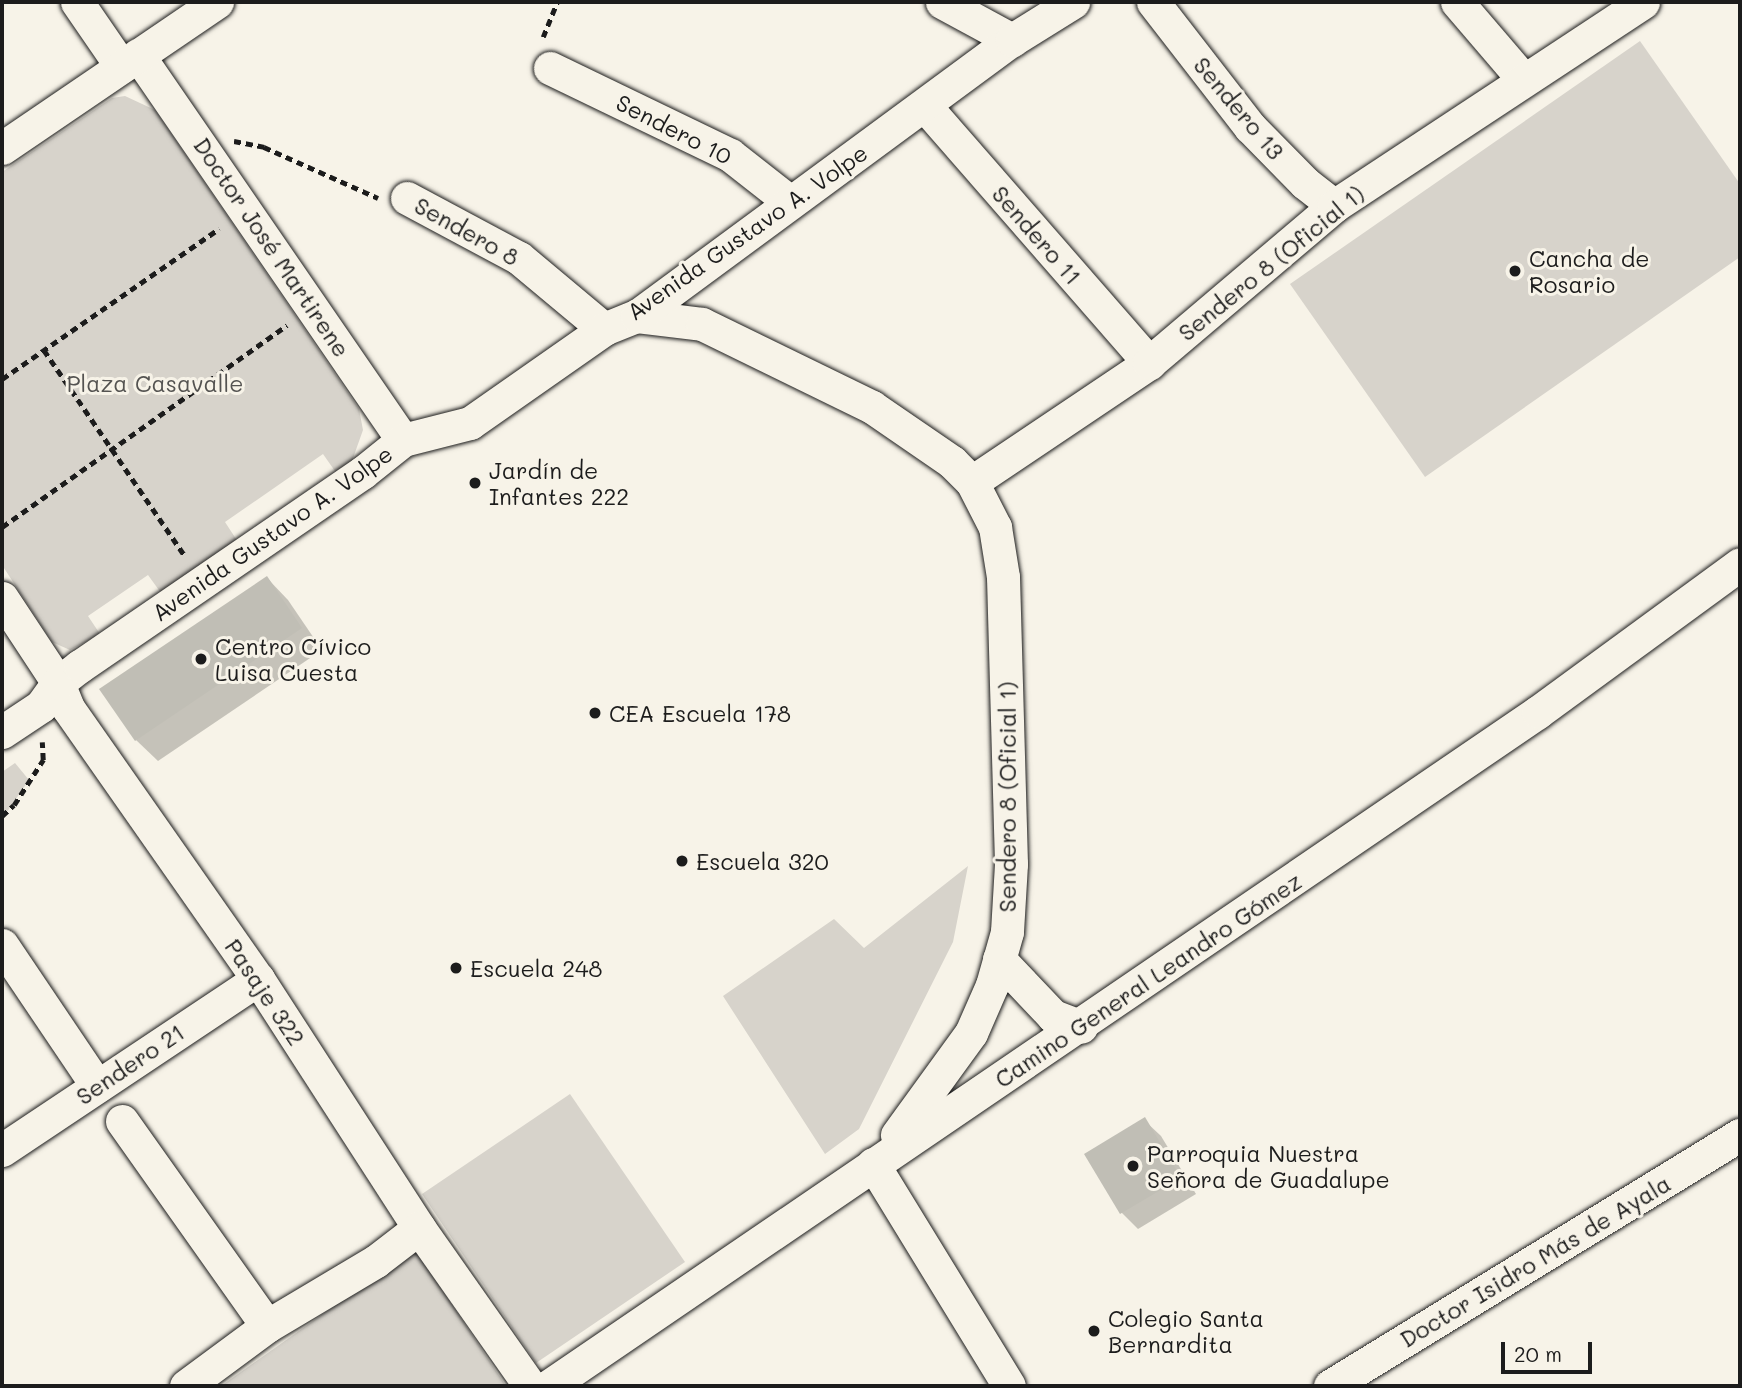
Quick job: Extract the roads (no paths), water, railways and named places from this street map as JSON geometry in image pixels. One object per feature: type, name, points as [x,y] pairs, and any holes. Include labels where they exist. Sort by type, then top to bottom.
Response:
[{"type":"street","name":"Doctor José Martirene","points":[[77,2],[192,131],[403,440]]},
{"type":"street","points":[[2,148],[217,2]]},
{"type":"street","points":[[943,2],[1012,40]]},
{"type":"street","name":"Avenida Gustavo A. Volpe","points":[[2,732],[203,582],[403,440],[470,423],[604,329],[637,316],[790,202],[926,107],[1012,40],[1073,2]]},
{"type":"street","name":"Sendero 13","points":[[1153,2],[1250,127],[1305,184],[1334,206]]},
{"type":"street","points":[[1457,2],[1523,79]]},
{"type":"street","name":"Sendero 8 (Oficial 1)","points":[[972,482],[1149,363],[1334,206],[1643,2]]},
{"type":"street","name":"Sendero 10","points":[[550,68],[730,155],[790,202]]},
{"type":"street","name":"Sendero 11","points":[[926,107],[1149,363]]},
{"type":"street","name":"Sendero 8","points":[[407,198],[519,258],[604,329]]},
{"type":"street","name":"Sendero 8 (Oficial 1)","points":[[637,316],[702,324],[811,375],[927,443],[972,482],[995,527],[1003,577],[1011,864],[1007,932],[971,1033],[927,1099],[873,1164]]},
{"type":"street","name":"Camino General Leandro Gómez","points":[[549,1386],[873,1164],[1081,1027],[1538,712],[1740,564]]},
{"type":"street","name":"Pasaje 322","points":[[2,598],[50,694],[68,708],[258,979],[419,1228],[530,1386]]},
{"type":"street","points":[[2,945],[97,1086]]},
{"type":"street","points":[[999,959],[1053,1016],[1081,1027]]},
{"type":"street","name":"Sendero 21","points":[[2,1150],[258,979]]},
{"type":"street","points":[[122,1121],[267,1326]]},
{"type":"street","name":"Doctor Isidro Más de Ayala","points":[[1330,1386],[1740,1135]]},
{"type":"street","points":[[873,1164],[1009,1386]]},
{"type":"street","points":[[186,1386],[267,1326],[376,1261],[419,1228]]},
{"type":"place","name":"Cancha de Rosario","points":[[1515,271]]},
{"type":"place","name":"Jardín de Infantes 222","points":[[475,483]]},
{"type":"place","name":"Centro Cívico Luisa Cuesta","points":[[201,659]]},
{"type":"place","name":"CEA Escuela 178","points":[[595,713]]},
{"type":"place","name":"Escuela 320","points":[[682,861]]},
{"type":"place","name":"Escuela 248","points":[[456,968]]},
{"type":"place","name":"Parroquia Nuestra Señora de Guadalupe","points":[[1133,1166]]},
{"type":"place","name":"Colegio Santa Bernardita","points":[[1094,1331]]},
{"type":"park label","name":"Plaza Casavalle","points":[[155,383]]}]
